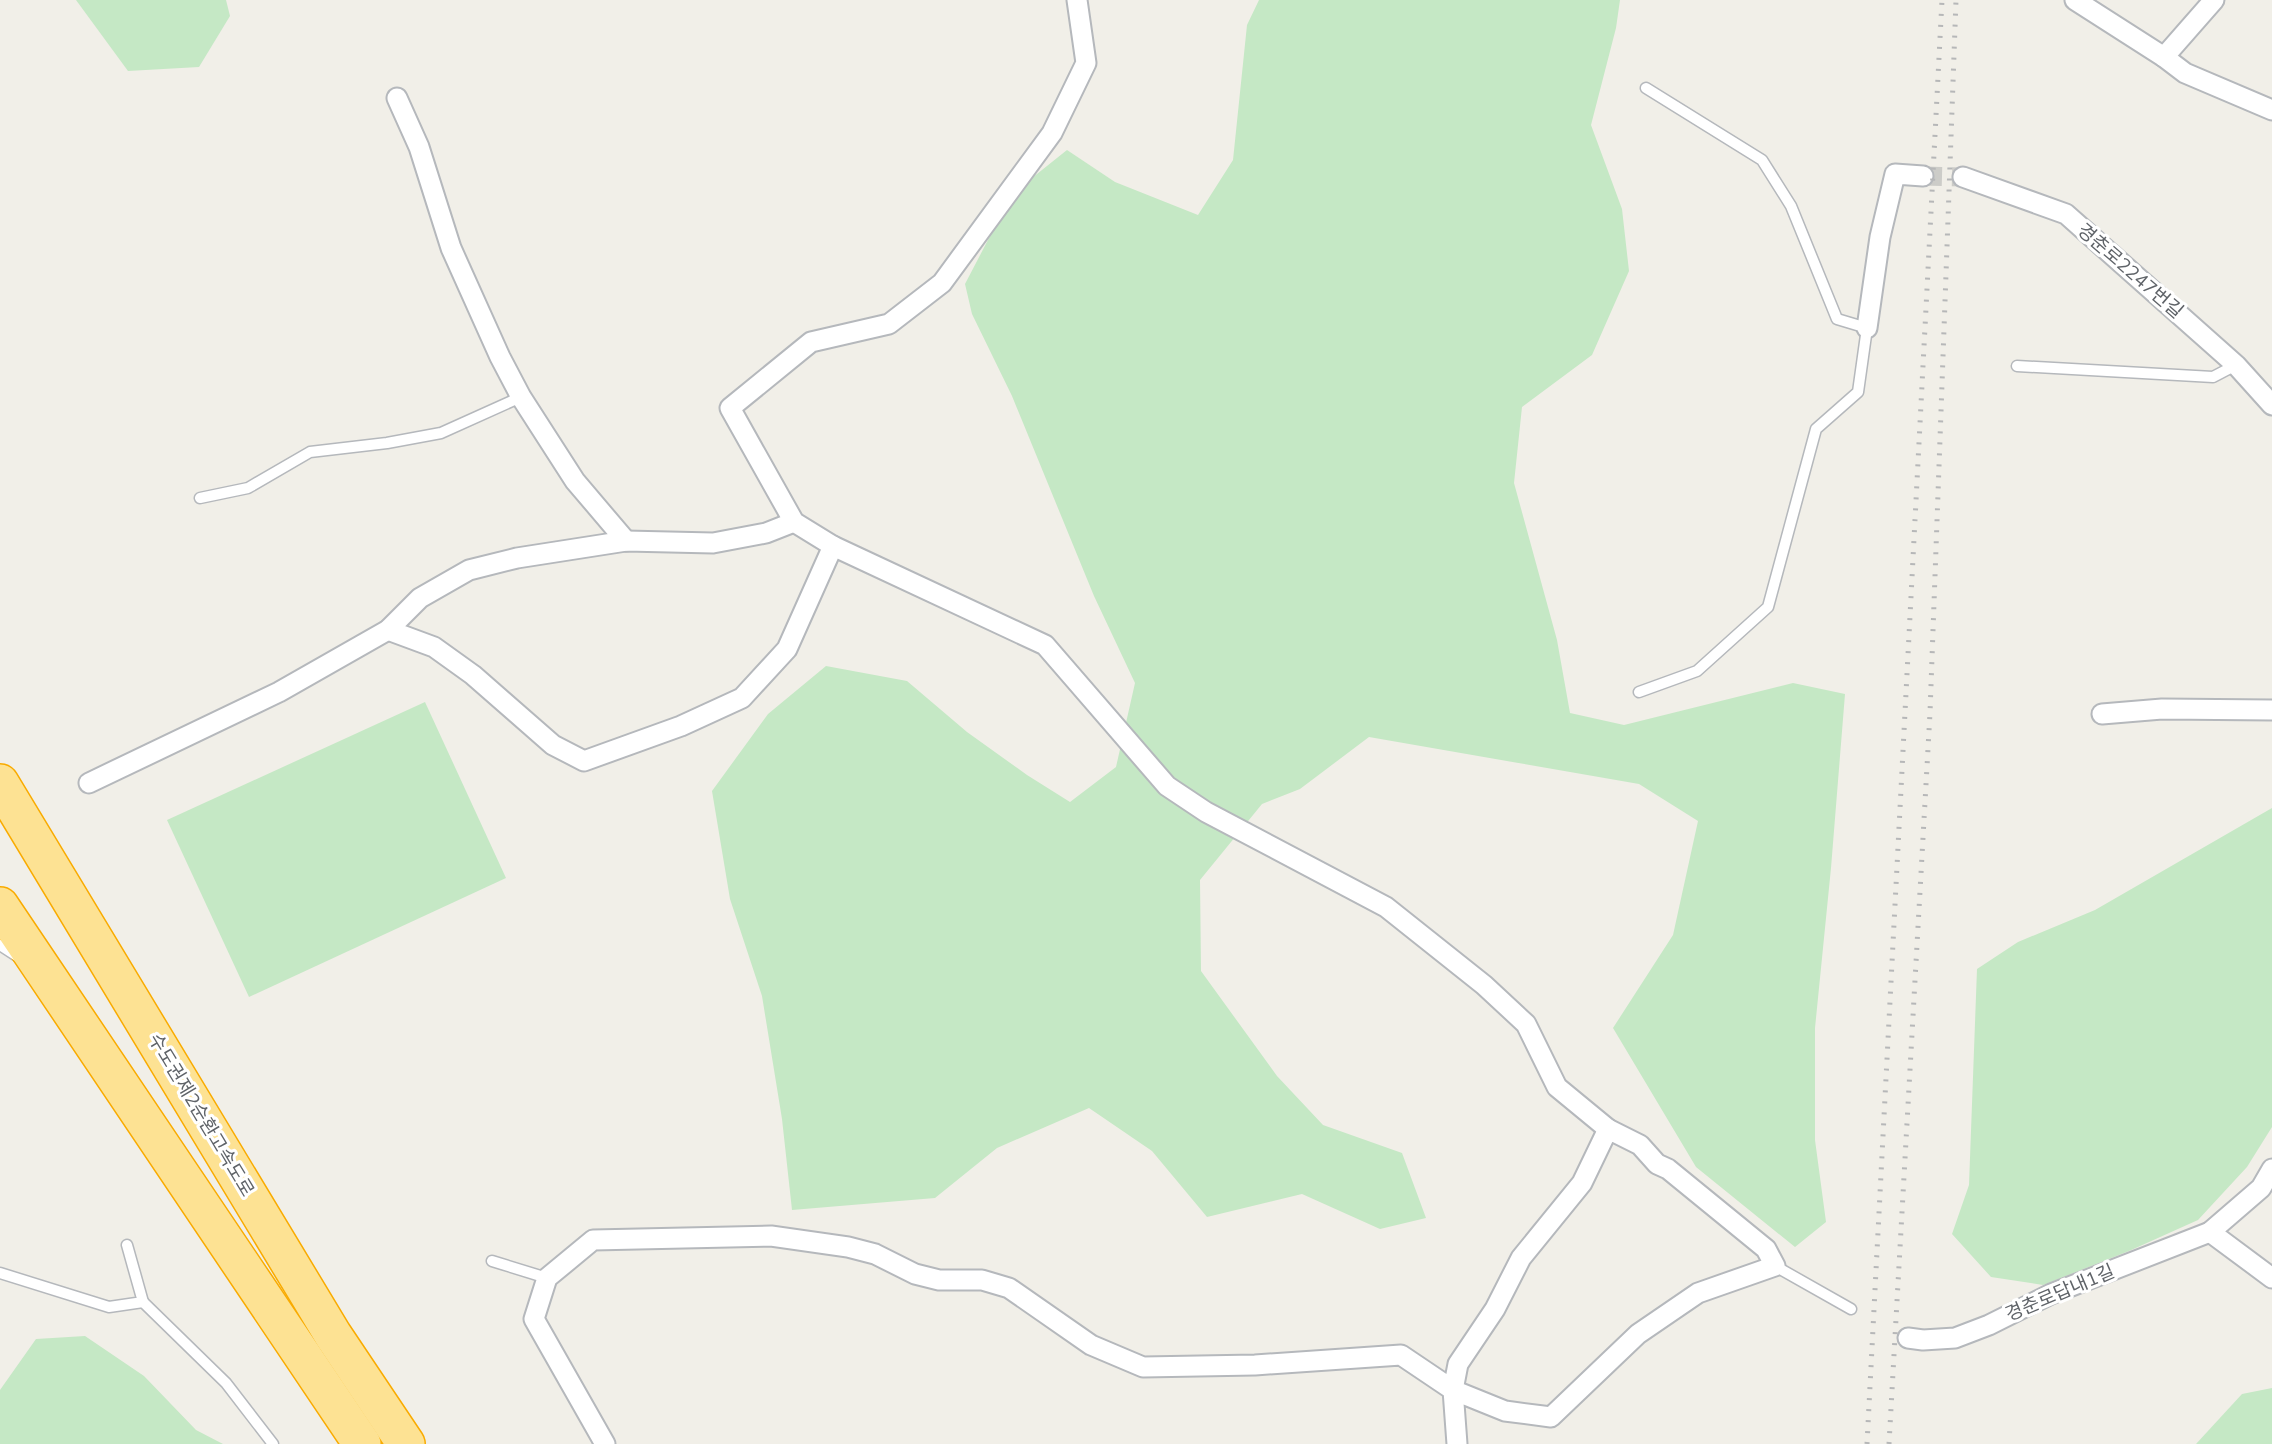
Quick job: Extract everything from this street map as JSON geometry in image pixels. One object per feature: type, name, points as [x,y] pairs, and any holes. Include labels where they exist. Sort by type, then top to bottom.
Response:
[{"type":"highway","name":"수도권제2순환고속도로","points":[[0,783],[333,1335],[406,1444]]},
{"type":"highway","points":[[0,906],[362,1444]]},
{"type":"street","points":[[605,1444],[534,1319],[547,1278],[593,1240],[771,1236],[861,1250],[875,1254],[915,1275],[939,1280],[982,1280],[1009,1288],[1091,1345],[1143,1367],[1255,1365],[1401,1355],[1453,1390],[1505,1411],[1551,1417],[1639,1334],[1698,1293],[1775,1266],[1766,1249],[1668,1169],[1657,1164],[1640,1145],[1608,1129],[1557,1087],[1525,1024],[1484,985],[1386,907],[1206,812],[1167,786],[1045,645],[833,546],[794,522],[730,408],[811,342],[889,324],[942,282],[1052,133],[1087,63],[1077,0]]},
{"type":"street","points":[[2075,0],[2185,73],[2272,110]]},
{"type":"street","points":[[2164,57],[2214,0]]},
{"type":"street","points":[[397,98],[419,147],[451,248],[500,357],[521,397],[575,481],[626,541]]},
{"type":"street","points":[[1867,328],[1880,237],[1895,174],[1923,176]]},
{"type":"street","name":"경춘로2247번길","points":[[1963,177],[2066,214],[2236,365],[2272,405]]},
{"type":"street","points":[[89,783],[279,692],[388,630],[421,597],[469,570],[517,558],[626,541],[713,543],[766,533],[794,522]]},
{"type":"street","points":[[388,630],[434,647],[553,744],[583,761],[681,726],[742,698],[787,649],[833,546]]},
{"type":"street","points":[[2102,714],[2162,709],[2272,710]]},
{"type":"street","points":[[1457,1444],[1453,1390],[1458,1364],[1495,1309],[1521,1258],[1582,1183],[1608,1129]]},
{"type":"street","name":"경춘로답내1길","points":[[1908,1338],[1955,1338],[1989,1325],[2052,1294],[2210,1232],[2261,1188],[2272,1169]]},
{"type":"street","points":[[2210,1232],[2272,1278]]},
{"type":"lane","points":[[1639,692],[1697,671],[1768,607],[1816,429],[1858,392],[1867,328],[1837,319],[1791,206],[1762,160],[1646,88]]},
{"type":"lane","points":[[2017,366],[2213,377],[2236,365]]},
{"type":"lane","points":[[200,498],[248,488],[310,452],[442,433],[521,397]]},
{"type":"lane","points":[[0,945],[46,974]]},
{"type":"lane","points":[[127,1245],[143,1302],[226,1383],[273,1444]]},
{"type":"lane","points":[[492,1261],[547,1278]]},
{"type":"lane","points":[[1775,1266],[1851,1309]]},
{"type":"lane","points":[[0,1273],[109,1307],[143,1302]]},
{"type":"green space","points":[[76,0],[226,0],[230,16],[199,67],[128,71]]},
{"type":"green space","points":[[1259,0],[1620,0],[1616,28],[1591,125],[1622,209],[1629,271],[1592,355],[1522,407],[1514,483],[1557,640],[1570,713],[1624,725],[1793,683],[1845,694],[1815,1028],[1815,1140],[1826,1222],[1795,1247],[1696,1167],[1613,1028],[1673,935],[1698,821],[1639,784],[1369,737],[1300,789],[1262,804],[1200,880],[1201,971],[1277,1076],[1323,1125],[1402,1153],[1426,1218],[1380,1229],[1302,1194],[1207,1217],[1152,1151],[1089,1108],[997,1148],[935,1198],[792,1210],[782,1119],[762,996],[730,899],[712,791],[768,714],[826,666],[907,681],[967,732],[1070,802],[1116,767],[1135,683],[1094,596],[1012,396],[972,314],[965,284],[1012,194],[1067,150],[1115,182],[1198,215],[1233,160],[1247,25]]},
{"type":"green space","points":[[425,702],[506,878],[249,997],[167,820]]},
{"type":"green space","points":[[2272,808],[2272,1127],[2247,1167],[2198,1220],[2043,1285],[1991,1277],[1952,1234],[1969,1185],[1977,969],[2018,942],[2095,910]]},
{"type":"green space","points":[[85,1336],[144,1376],[196,1430],[223,1444],[0,1444],[0,1390],[36,1339]]},
{"type":"green space","points":[[2272,1388],[2272,1444],[2196,1444],[2242,1394]]},
{"type":"tunnel","points":[[1923,176],[1963,177]]},
{"type":"railway","points":[[1867,1444],[1942,0]]},
{"type":"railway","points":[[1889,1444],[1930,713],[1956,0]]}]
